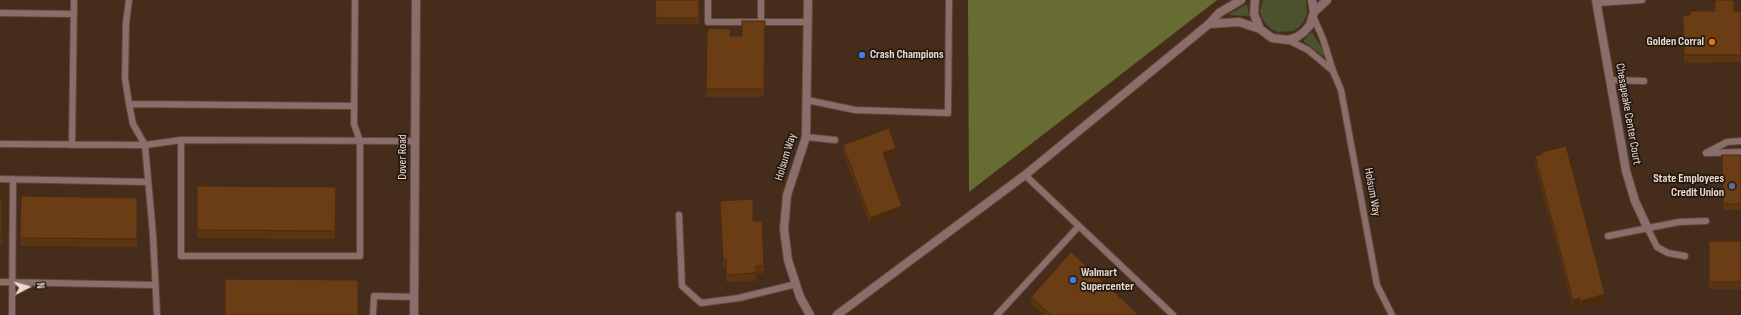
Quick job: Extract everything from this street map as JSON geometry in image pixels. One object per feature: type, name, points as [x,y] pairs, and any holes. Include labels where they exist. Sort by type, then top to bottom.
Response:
[{"type":"street","name":"Dover Road","points":[[414,315],[416,0]]},
{"type":"street","name":"Holsum Way","points":[[808,0],[806,137],[787,195],[784,229],[788,260],[800,296],[810,315]]},
{"type":"street","points":[[837,315],[1025,175],[1209,24],[1219,13],[1241,0]]},
{"type":"street","points":[[1255,0],[1254,14],[1260,28]]},
{"type":"street","points":[[1312,0],[1314,14]]},
{"type":"street","points":[[1209,24],[1239,22],[1260,28],[1272,38],[1288,40],[1297,37],[1304,32],[1310,25],[1314,14],[1327,0]]},
{"type":"street","name":"Chesapeake Center Court","points":[[1596,2],[1626,171],[1635,201],[1648,229]]},
{"type":"lane","points":[[72,145],[74,0]]},
{"type":"lane","points":[[129,0],[126,23],[125,78],[133,124],[145,145],[153,235],[157,315]]},
{"type":"lane","points":[[181,140],[181,256],[360,256],[360,141],[354,124],[355,0]]},
{"type":"lane","points":[[708,0],[708,22],[807,22]]},
{"type":"lane","points":[[761,0],[761,21]]},
{"type":"lane","points":[[807,100],[855,110],[948,113],[949,0]]},
{"type":"lane","points":[[1596,2],[1642,0]]},
{"type":"lane","points":[[0,13],[74,14]]},
{"type":"lane","name":"Holsum Way","points":[[1314,14],[1341,90],[1377,285],[1392,315]]},
{"type":"lane","points":[[1288,40],[1308,50],[1333,71]]},
{"type":"lane","points":[[1610,80],[1644,81]]},
{"type":"lane","points":[[129,104],[354,106]]},
{"type":"lane","points":[[806,137],[836,140]]},
{"type":"lane","points":[[0,144],[145,145],[181,140],[415,141]]},
{"type":"lane","points":[[1741,140],[1727,142],[1706,154],[1741,152]]},
{"type":"lane","points":[[1025,175],[1173,315]]},
{"type":"lane","points":[[0,179],[148,182]]},
{"type":"lane","points":[[12,315],[13,179]]},
{"type":"lane","points":[[679,215],[682,286],[701,303],[739,298],[796,284]]},
{"type":"lane","points":[[1608,236],[1679,222],[1706,221]]},
{"type":"lane","points":[[997,315],[1079,226]]},
{"type":"lane","points":[[1648,229],[1657,247],[1668,253],[1685,256]]},
{"type":"lane","points":[[0,282],[155,285]]},
{"type":"lane","points":[[373,315],[374,296],[414,297]]},
{"type":"green space","points":[[968,0],[1217,0],[969,192]]},
{"type":"green space","points":[[1263,0],[1306,0],[1307,14],[1304,21],[1293,31],[1278,32],[1271,29],[1262,18],[1260,11]]},
{"type":"green space","points":[[1247,4],[1249,16],[1229,15],[1229,14]]},
{"type":"green space","points":[[1312,32],[1325,55],[1323,56],[1304,42],[1304,40]]},
{"type":"building","points":[[655,0],[699,0],[699,18],[656,18]]},
{"type":"building","name":"Golden Corral","points":[[1715,0],[1734,0],[1734,11],[1741,11],[1741,55],[1684,55],[1683,15],[1690,15],[1690,11],[1715,11]]},
{"type":"building","points":[[742,21],[765,21],[764,89],[706,89],[707,35],[709,28],[730,29],[730,36],[742,36]]},
{"type":"building","points":[[889,128],[896,148],[883,153],[902,206],[870,218],[843,145]]},
{"type":"building","points":[[1566,146],[1605,294],[1581,301],[1580,298],[1573,300],[1535,156],[1543,154],[1542,152]]},
{"type":"building","name":"State Employees Credit Union","points":[[1722,155],[1741,155],[1741,204],[1723,204]]},
{"type":"building","points":[[197,186],[336,187],[335,231],[197,230]]},
{"type":"building","points":[[21,196],[137,198],[137,239],[20,238]]},
{"type":"building","points":[[0,198],[2,198],[2,239],[0,239]]},
{"type":"building","points":[[753,199],[753,221],[762,221],[764,266],[756,266],[756,273],[726,275],[726,259],[723,259],[720,201]]},
{"type":"building","points":[[1709,241],[1741,241],[1741,282],[1709,282]]},
{"type":"building","name":"Walmart Supercenter","points":[[1071,252],[1139,315],[1051,315],[1031,297]]},
{"type":"building","points":[[225,279],[358,280],[358,315],[225,315]]},
{"type":"place","name":"Golden Corral","points":[[1712,42]]},
{"type":"place","name":"Crash Champions","points":[[862,55]]},
{"type":"place","name":"State Employees Credit Union","points":[[1732,186]]},
{"type":"place","name":"Walmart Supercenter","points":[[1073,280]]}]
